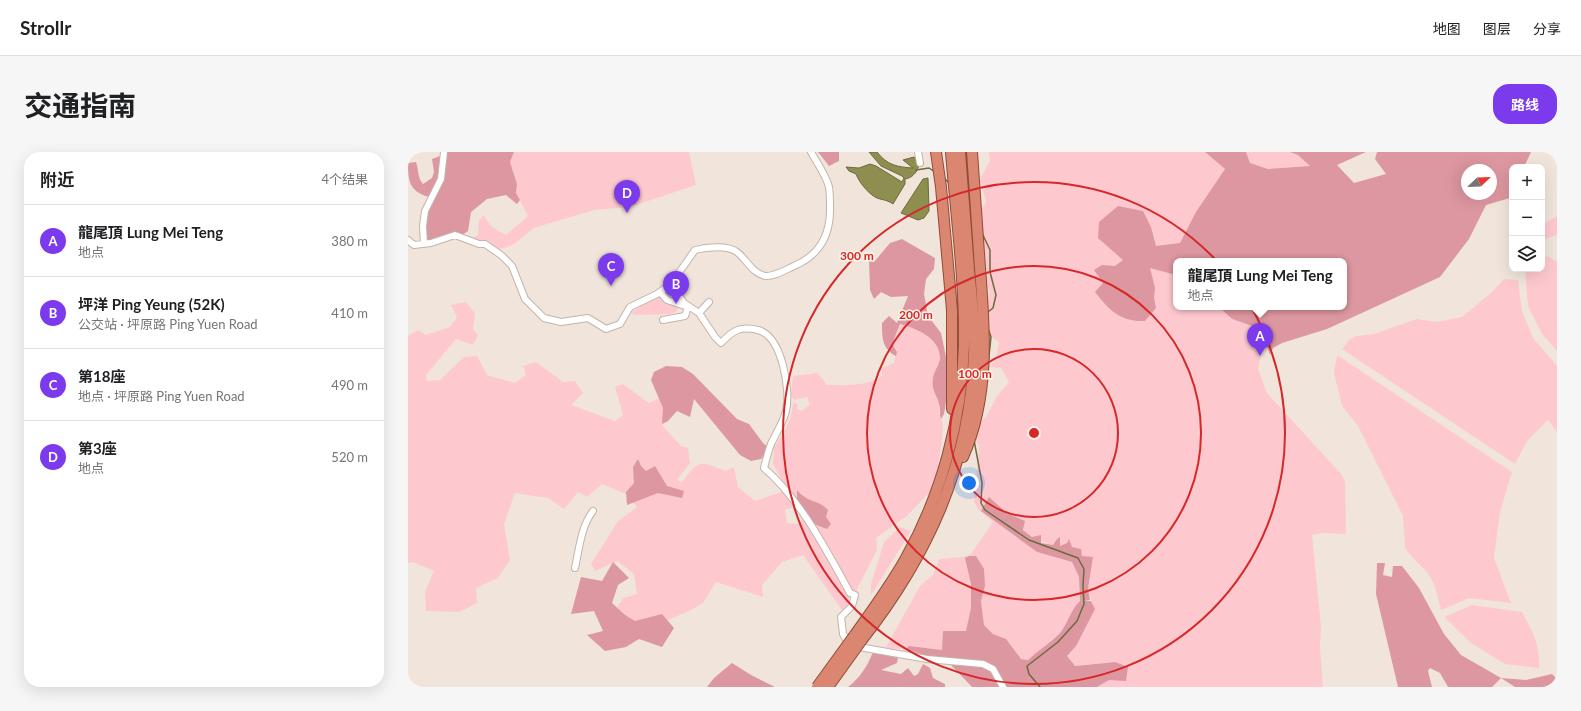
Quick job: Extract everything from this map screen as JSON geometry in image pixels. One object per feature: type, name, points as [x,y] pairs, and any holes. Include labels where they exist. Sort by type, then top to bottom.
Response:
[{"type":"highway","points":[[936,152],[942,195],[953,340],[952,411],[956,447]]},
{"type":"highway","points":[[951,152],[964,344],[956,447]]},
{"type":"highway","points":[[817,687],[857,639],[889,605],[911,570],[931,532],[944,502],[971,387],[974,340],[960,152]]},
{"type":"highway","points":[[828,687],[906,558],[956,447],[978,412],[985,345],[972,152]]},
{"type":"street","points":[[424,244],[423,226],[425,211],[441,179],[444,152]]},
{"type":"street","points":[[408,240],[414,245],[424,244],[455,235],[479,244],[485,244],[501,255],[512,266],[523,296],[533,309],[544,318],[552,321],[564,322],[588,318],[604,328],[613,328],[621,323],[630,307],[660,292],[671,284],[695,250],[723,248],[734,250],[753,269],[765,276],[775,274],[804,261],[820,248],[829,227],[830,195],[824,176],[810,152]]},
{"type":"street","points":[[918,152],[920,163]]},
{"type":"street","points":[[671,284],[688,307]]},
{"type":"street","points":[[660,292],[667,300],[700,313],[715,337],[721,343],[738,328],[746,328],[764,332],[778,349],[786,380],[786,409],[770,446],[764,468],[785,488],[828,553],[850,593],[854,595],[852,606],[841,617],[843,634],[847,641],[868,650],[927,659],[983,664],[993,669],[1003,687]]},
{"type":"street","points":[[700,313],[709,302]]},
{"type":"street","points":[[663,320],[685,316],[688,307]]},
{"type":"street","points":[[575,568],[581,540],[590,515],[593,511]]},
{"type":"shaded area","points":[[446,152],[514,152],[510,162],[517,184],[516,193],[520,200],[517,204],[506,195],[487,199],[471,212],[468,231],[459,237],[424,244],[423,224],[432,198],[419,193],[412,186],[409,177],[408,163],[416,162],[419,176],[423,184],[432,178],[434,172],[432,159],[440,156],[440,164]]},
{"type":"shaded area","points":[[514,152],[689,152],[696,185],[630,207],[594,210],[534,228],[513,245],[497,250],[471,239],[478,235],[479,221],[483,215],[492,227],[506,235],[528,216],[516,193],[517,184],[510,162]]},
{"type":"shaded area","points":[[818,152],[839,152],[839,161],[829,166]]},
{"type":"shaded area","points":[[869,152],[877,152],[889,163],[897,166],[913,168],[903,160],[914,157],[919,163],[915,173],[911,177],[905,179],[905,184],[893,204],[872,195],[864,187],[856,174],[849,171],[846,167],[859,168],[870,164],[902,182],[904,178],[902,176],[881,166]]},
{"type":"shaded area","points":[[989,152],[1205,152],[1225,169],[1178,258],[1173,258],[1173,310],[1222,310],[1232,319],[1261,329],[1264,341],[1258,369],[1267,393],[1342,475],[1345,482],[1346,534],[1322,533],[1312,535],[1321,626],[1320,647],[1323,687],[1097,687],[1127,668],[1113,662],[1074,666],[1065,654],[1094,609],[1088,589],[1093,558],[1082,556],[1080,549],[1050,544],[1031,536],[1024,531],[1024,521],[1007,513],[990,498],[982,511],[1037,552],[1072,562],[1079,577],[1080,601],[1063,629],[1053,640],[1028,660],[1021,659],[1003,638],[993,634],[984,625],[981,601],[985,587],[972,590],[972,609],[968,632],[942,650],[909,647],[903,649],[885,649],[920,586],[933,575],[939,559],[963,557],[971,554],[993,522],[978,509],[974,502],[979,446],[969,426],[973,427],[986,417],[997,396],[1009,382],[1001,368],[990,367],[996,358],[999,342],[987,334],[987,304],[990,291],[986,285],[986,258],[973,214],[981,210],[986,202],[980,179],[990,161]]},
{"type":"shaded area","points":[[1205,152],[1246,152],[1250,163],[1268,169],[1310,166],[1298,155],[1290,152],[1366,152],[1337,165],[1354,183],[1386,174],[1375,159],[1377,152],[1531,152],[1525,164],[1509,164],[1509,198],[1486,205],[1469,239],[1440,277],[1327,329],[1282,343],[1273,348],[1270,355],[1261,329],[1232,319],[1222,310],[1347,310],[1347,258],[1173,258],[1173,274],[1150,268],[1155,288],[1154,298],[1156,308],[1145,321],[1136,321],[1116,314],[1095,292],[1103,283],[1094,270],[1102,265],[1115,266],[1123,260],[1098,238],[1099,222],[1118,206],[1143,211],[1151,227],[1156,246],[1180,243],[1196,212],[1225,169]]},
{"type":"shaded area","points":[[1246,152],[1290,152],[1298,155],[1311,166],[1268,169],[1250,163]]},
{"type":"shaded area","points":[[928,178],[929,211],[924,218],[918,220],[901,213],[923,179]]},
{"type":"shaded area","points":[[1557,216],[1557,235],[1545,239],[1545,223]]},
{"type":"shaded area","points":[[902,239],[935,258],[934,269],[926,279],[924,294],[928,316],[941,333],[946,357],[948,390],[944,414],[941,419],[940,406],[933,386],[934,375],[940,357],[939,350],[931,339],[925,334],[900,324],[892,344],[897,352],[896,356],[891,353],[885,346],[882,333],[882,323],[889,316],[897,323],[908,296],[891,297],[881,292],[874,299],[870,290],[869,260],[874,262],[890,243]]},
{"type":"shaded area","points":[[1548,256],[1557,262],[1557,351],[1542,334],[1528,306],[1525,272],[1545,272],[1545,258]]},
{"type":"shaded area","points":[[1504,279],[1518,280],[1522,311],[1533,338],[1557,366],[1557,432],[1548,420],[1527,441],[1515,464],[1342,349],[1349,340],[1356,336],[1374,334],[1417,319],[1437,322],[1462,317],[1492,292]]},
{"type":"shaded area","points":[[658,296],[677,306],[677,311],[670,314],[633,315],[632,312],[641,306],[641,304]]},
{"type":"shaded area","points":[[466,302],[475,313],[473,329],[478,335],[473,345],[456,339],[426,375],[427,381],[440,380],[464,357],[477,356],[487,375],[515,383],[526,375],[523,366],[536,362],[563,382],[575,381],[583,393],[571,405],[615,421],[623,415],[615,387],[623,384],[649,403],[660,398],[664,411],[662,425],[681,446],[688,448],[690,463],[677,480],[682,482],[692,469],[700,464],[710,465],[725,471],[734,467],[738,487],[755,501],[787,490],[773,464],[774,447],[784,432],[791,417],[793,403],[798,404],[797,409],[802,411],[809,405],[808,397],[794,400],[791,395],[793,376],[818,373],[827,385],[849,385],[870,382],[883,375],[879,369],[894,363],[897,350],[891,345],[900,324],[919,330],[926,334],[936,344],[940,357],[934,387],[940,405],[939,413],[943,424],[942,440],[937,471],[930,492],[907,516],[876,538],[877,550],[857,589],[860,601],[804,514],[797,506],[785,510],[787,523],[797,524],[805,517],[850,593],[847,607],[842,610],[803,555],[782,562],[762,585],[763,597],[716,582],[703,603],[648,629],[614,612],[623,598],[637,594],[634,574],[617,561],[595,571],[591,564],[618,521],[637,507],[626,494],[602,484],[587,497],[578,492],[564,509],[548,498],[515,493],[504,524],[510,560],[498,578],[476,588],[477,603],[459,612],[426,611],[425,592],[434,571],[413,562],[408,563],[408,336],[418,330],[426,335],[450,327],[457,317],[451,305]]},
{"type":"shaded area","points":[[1337,355],[1512,472],[1500,512],[1494,558],[1511,603],[1469,598],[1441,610],[1435,586],[1428,573],[1405,548],[1403,516],[1358,426],[1342,406],[1334,373]]},
{"type":"shaded area","points":[[666,366],[682,367],[693,374],[737,419],[749,424],[763,443],[770,449],[761,459],[751,461],[740,455],[694,399],[690,417],[677,411],[668,421],[662,424],[663,408],[651,380],[654,372]]},
{"type":"shaded area","points":[[638,459],[641,466],[646,471],[655,466],[667,486],[684,491],[682,498],[658,493],[627,505],[626,492],[634,483],[633,467]]},
{"type":"shaded area","points":[[797,490],[809,500],[821,504],[828,510],[826,517],[831,524],[827,529],[811,523],[797,503]]},
{"type":"shaded area","points":[[989,497],[1007,513],[1025,521],[1023,530],[1032,537],[1041,535],[1041,543],[1053,545],[1060,537],[1060,546],[1067,543],[1069,539],[1072,547],[1081,549],[1082,556],[1093,557],[1088,589],[1090,600],[1084,601],[1091,601],[1095,609],[1076,646],[1067,656],[1075,666],[1115,662],[1128,667],[1126,681],[1109,680],[1097,687],[972,687],[950,664],[906,649],[909,646],[942,650],[943,631],[966,631],[971,608],[971,584],[965,558],[969,556],[976,556],[984,569],[985,586],[981,601],[984,625],[993,634],[1006,639],[1021,659],[1028,660],[1056,637],[1063,629],[1074,608],[1080,601],[1079,577],[1072,562],[1037,552],[981,511]]},
{"type":"shaded area","points":[[900,527],[911,531],[871,595],[871,584],[884,542]]},
{"type":"shaded area","points":[[613,562],[629,578],[618,585],[612,603],[625,615],[635,621],[662,614],[674,628],[662,647],[639,639],[626,647],[605,651],[587,635],[603,631],[594,611],[571,614],[581,577],[602,581]]},
{"type":"shaded area","points":[[1377,563],[1385,563],[1383,575],[1392,577],[1393,566],[1402,566],[1419,588],[1444,634],[1461,655],[1501,678],[1492,687],[1448,687],[1440,673],[1430,668],[1428,671],[1432,687],[1398,687],[1376,594]]},
{"type":"shaded area","points":[[1472,605],[1522,612],[1535,638],[1539,668],[1505,664],[1471,643],[1444,617]]},
{"type":"shaded area","points":[[873,652],[898,657],[897,663],[881,670],[901,674],[908,668],[914,676],[918,674],[923,664],[930,668],[933,678],[945,684],[945,687],[848,687],[863,671]]},
{"type":"shaded area","points":[[732,663],[751,675],[775,687],[707,687],[714,678]]},
{"type":"shaded area","points":[[1552,674],[1557,679],[1557,687],[1515,687],[1501,678],[1526,680]]},
{"type":"waterway","points":[[916,170],[929,168],[935,172]]},
{"type":"waterway","points":[[943,177],[949,183]]},
{"type":"waterway","points":[[982,233],[990,250],[990,272],[996,295],[993,308],[988,312]]},
{"type":"waterway","points":[[988,328],[991,337],[988,365]]},
{"type":"waterway","points":[[974,440],[982,483],[981,503],[985,510],[1029,540],[1078,558],[1084,569],[1084,604],[1077,621],[1058,642],[1027,666],[1029,674],[1040,687]]},
{"type":"place","name":"第3座","points":[[627,213]]},
{"type":"place","name":"第18座","points":[[611,286]]},
{"type":"place","name":"坪洋 Ping Yeung (52K)","points":[[676,304]]},
{"type":"place","name":"龍尾頂 Lung Mei Teng","points":[[1260,356]]}]
